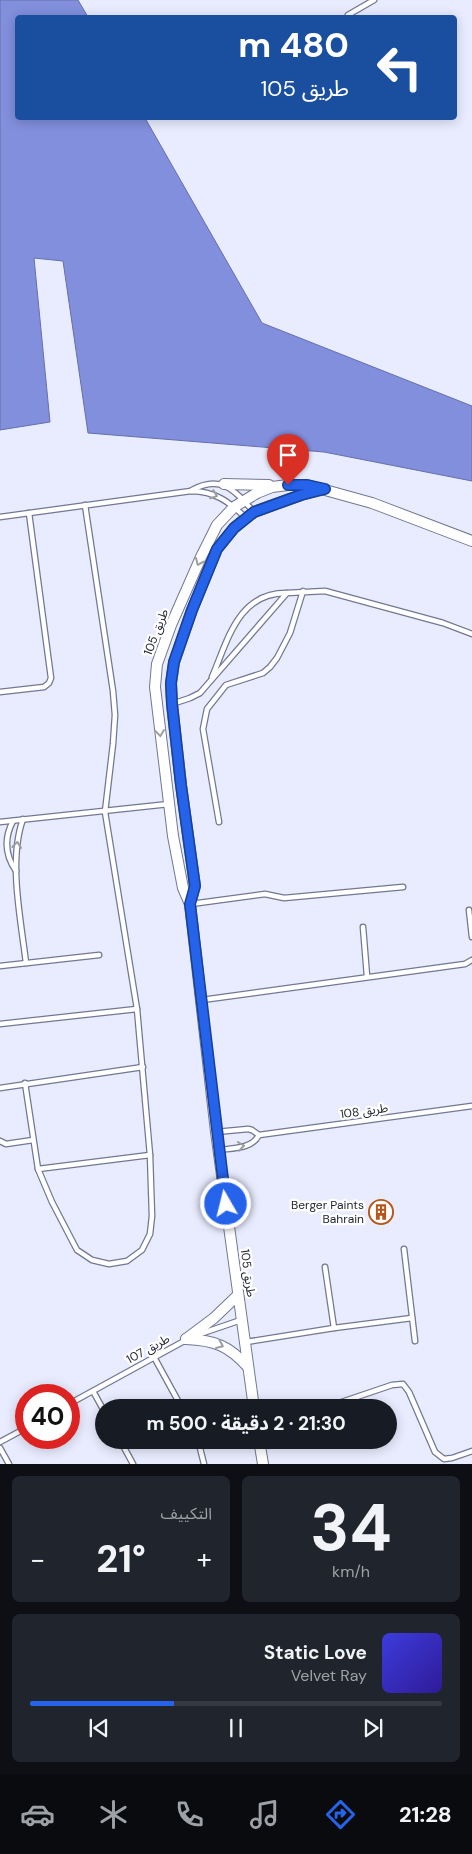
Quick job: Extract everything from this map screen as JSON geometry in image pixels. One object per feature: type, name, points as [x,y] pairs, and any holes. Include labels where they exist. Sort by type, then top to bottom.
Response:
[{"type":"street","points":[[224,484],[288,485]]},
{"type":"street","name":"طريق 105","points":[[253,1399],[216,1132],[190,904],[183,888],[169,804],[155,687],[157,664],[171,625],[217,525],[243,500],[272,487],[307,485],[325,489],[372,503],[472,541]]},
{"type":"street","name":"طريق 105","points":[[190,904],[195,886],[172,704],[171,683],[174,662],[192,610],[217,549],[250,515],[301,495],[325,489]]},
{"type":"street","points":[[157,706],[172,704]]},
{"type":"street","points":[[167,787],[181,785]]},
{"type":"street","points":[[186,1340],[214,1318],[238,1295]]},
{"type":"street","points":[[186,1340],[204,1340],[221,1344],[236,1354],[248,1367]]},
{"type":"street","points":[[260,1449],[263,1464]]},
{"type":"lane","points":[[348,15],[374,0]]},
{"type":"lane","points":[[191,491],[204,485],[224,484],[243,500],[250,515]]},
{"type":"lane","points":[[0,516],[191,491],[214,494],[250,515]]},
{"type":"lane","points":[[25,1083],[38,1169],[52,1202],[77,1250],[92,1260],[109,1264],[127,1261],[142,1250],[150,1234],[152,1216],[150,1154],[137,1009],[104,812],[115,715],[85,506]]},
{"type":"lane","points":[[0,692],[44,687],[51,678],[29,513]]},
{"type":"lane","points":[[219,822],[203,729],[206,708],[226,685],[262,673],[270,667],[290,633],[303,591]]},
{"type":"lane","points":[[209,683],[240,616],[252,602],[262,596],[274,593],[325,591],[443,623],[472,634]]},
{"type":"lane","points":[[172,704],[200,693],[287,592]]},
{"type":"lane","points":[[0,822],[169,804]]},
{"type":"lane","points":[[23,820],[17,842],[16,872],[26,963]]},
{"type":"lane","points":[[13,821],[7,835],[7,851],[8,858],[16,872]]},
{"type":"lane","points":[[190,904],[265,894],[284,898],[403,887]]},
{"type":"lane","points":[[469,910],[472,937]]},
{"type":"lane","points":[[363,927],[367,976]]},
{"type":"lane","points":[[0,966],[99,955]]},
{"type":"lane","points":[[201,1000],[465,964],[472,960]]},
{"type":"lane","points":[[0,1024],[137,1009]]},
{"type":"lane","points":[[0,1088],[143,1067]]},
{"type":"lane","name":"طريق 108","points":[[219,1150],[250,1145],[259,1135],[472,1106]]},
{"type":"lane","name":"طريق 108","points":[[216,1132],[248,1129],[259,1135]]},
{"type":"lane","points":[[0,1142],[6,1144],[33,1140]]},
{"type":"lane","points":[[38,1169],[150,1154]]},
{"type":"lane","points":[[404,1249],[415,1341]]},
{"type":"lane","points":[[325,1267],[334,1328]]},
{"type":"lane","points":[[244,1342],[412,1318]]},
{"type":"lane","name":"طريق 107","points":[[80,1398],[186,1340],[213,1328],[241,1320]]},
{"type":"lane","points":[[154,1357],[177,1399]]},
{"type":"lane","points":[[351,1399],[392,1385],[403,1384],[409,1392],[435,1452],[444,1458],[452,1458],[472,1451]]},
{"type":"lane","points":[[93,1391],[97,1399]]},
{"type":"lane","points":[[0,1442],[15,1434]]},
{"type":"lane","points":[[0,1448],[9,1464]]},
{"type":"lane","points":[[125,1449],[133,1464]]},
{"type":"lane","points":[[200,1449],[204,1464]]},
{"type":"water","points":[[0,0],[78,0],[87,15],[15,15],[15,120],[146,120],[262,323],[472,406],[472,481],[324,452],[88,433],[63,261],[34,258],[50,422],[0,430]]},
{"type":"place","name":"Berger Paints Bahrain","points":[[381,1212]]},
{"type":"route","points":[[226,1204],[190,904],[195,886],[181,785],[171,683],[174,662],[192,610],[217,549],[234,528],[254,512],[301,495],[325,489],[307,485],[288,485]]}]
